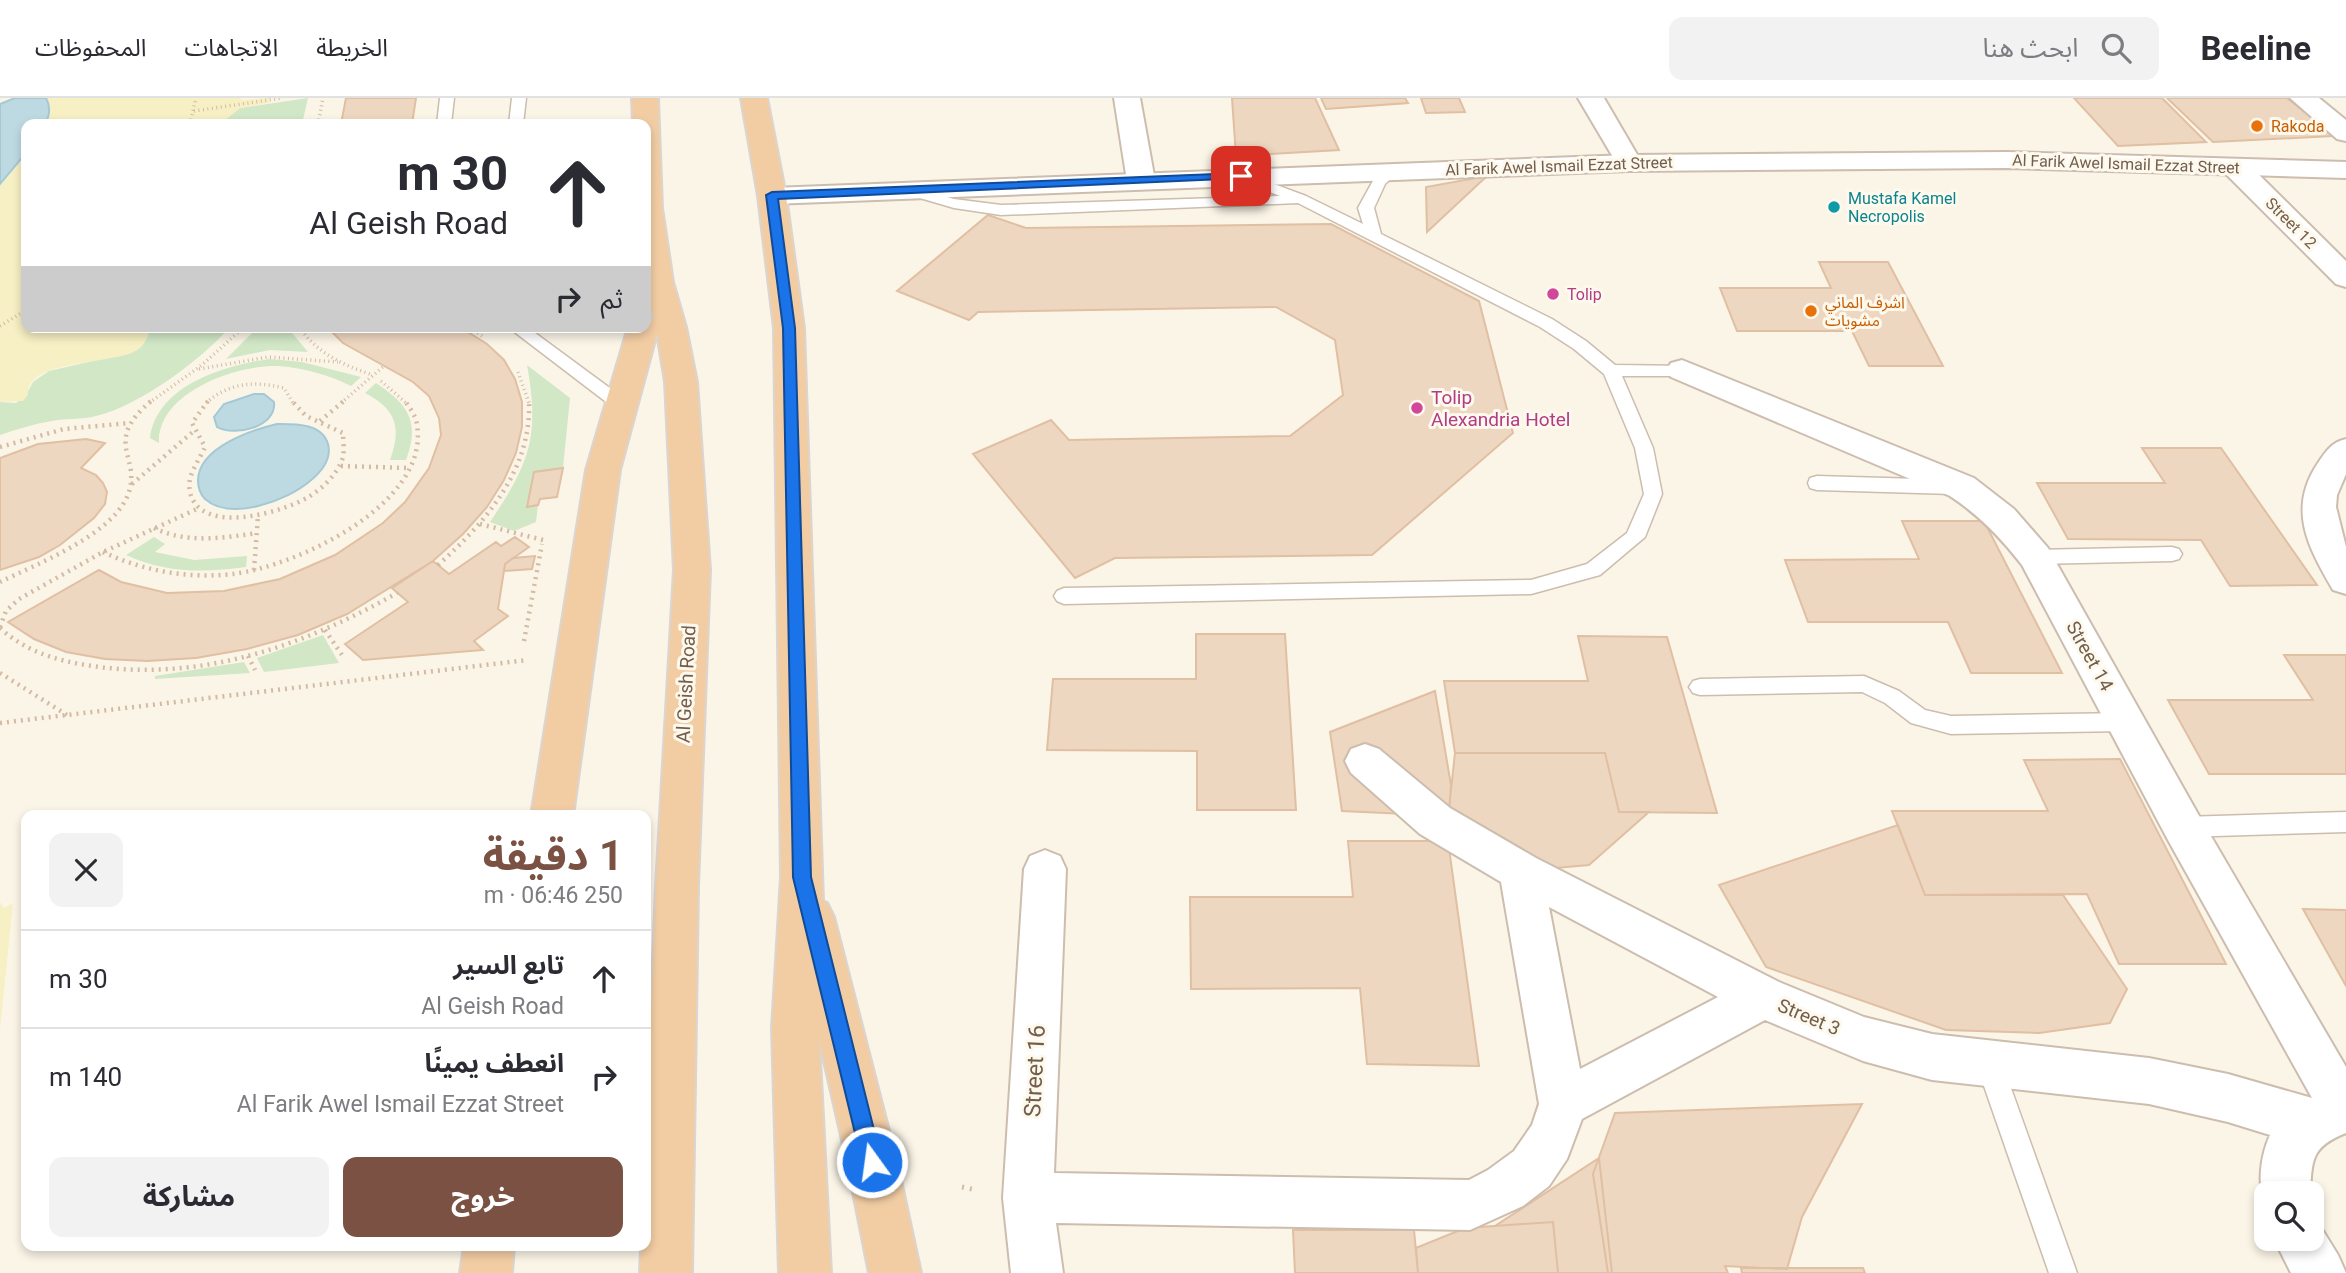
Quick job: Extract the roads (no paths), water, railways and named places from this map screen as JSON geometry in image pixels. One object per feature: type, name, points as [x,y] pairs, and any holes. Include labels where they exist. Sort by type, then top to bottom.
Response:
[{"type":"highway","name":"Al Geish Road","points":[[645,98],[645,119]]},
{"type":"highway","points":[[754,98],[772,195],[789,328],[802,877],[795,1028],[805,1273]]},
{"type":"highway","name":"Al Geish Road","points":[[651,238],[657,282],[671,327],[681,382],[692,570],[677,886],[666,1273]]},
{"type":"highway","points":[[651,302],[657,282]]},
{"type":"highway","points":[[553,810],[603,470],[641,333]]},
{"type":"highway","points":[[802,877],[872,1162],[895,1273]]},
{"type":"highway","points":[[486,1273],[488,1251]]},
{"type":"street","points":[[1127,98],[1141,181]]},
{"type":"street","points":[[1591,98],[1629,163]]},
{"type":"street","points":[[2303,98],[2346,133]]},
{"type":"street","name":"Al Farik Awel Ismail Ezzat Street","points":[[772,195],[1629,163],[2007,160],[2346,170]]},
{"type":"street","name":"Street 12","points":[[2236,168],[2346,278]]},
{"type":"street","name":"Street 14","points":[[1682,370],[1962,487],[1988,503],[2008,522],[2035,556],[2183,827],[2333,1114]]},
{"type":"street","points":[[2346,450],[2324,483],[2319,511],[2325,542],[2346,580]]},
{"type":"street","name":"Street 3","points":[[1365,761],[1435,821],[1521,871],[1763,997],[1863,1039],[1931,1057],[2149,1081],[2228,1098],[2333,1114]]},
{"type":"street","name":"Street 16","points":[[1037,1273],[1028,1198],[1045,869]]},
{"type":"street","points":[[1028,1198],[1470,1205],[1505,1191],[1533,1168],[1554,1139],[1563,1104],[1521,871]]},
{"type":"street","points":[[1563,1104],[1763,997]]},
{"type":"street","points":[[2286,1181],[2288,1149],[2333,1114]]},
{"type":"street","points":[[2306,1251],[2320,1273]]},
{"type":"lane","points":[[445,119],[447,98]]},
{"type":"lane","points":[[517,119],[519,98]]},
{"type":"lane","points":[[1376,238],[1366,208],[1379,183],[1391,172]]},
{"type":"lane","points":[[1064,596],[1531,587],[1593,570],[1635,537],[1653,494],[1644,449],[1611,371],[1580,345],[1546,323],[1301,199],[1241,176]]},
{"type":"lane","points":[[908,190],[935,201],[1001,210],[1301,199]]},
{"type":"lane","points":[[528,333],[620,404]]},
{"type":"lane","points":[[1611,371],[1682,370]]},
{"type":"lane","points":[[1817,483],[1962,487]]},
{"type":"lane","points":[[2035,556],[2172,554]]},
{"type":"lane","points":[[1700,687],[1864,684],[1885,693],[1919,717],[1943,723],[2126,722]]},
{"type":"lane","points":[[2183,827],[2346,822]]},
{"type":"lane","points":[[1989,1063],[2063,1273]]},
{"type":"water","points":[[15,98],[46,98],[49,114],[47,119],[21,119],[21,159],[0,184],[0,104]]},
{"type":"water","points":[[254,394],[264,394],[274,402],[269,418],[262,424],[244,430],[217,427],[214,417],[224,404]]},
{"type":"water","points":[[277,424],[307,426],[325,437],[329,450],[325,465],[318,474],[288,495],[259,506],[229,509],[216,506],[205,499],[198,480],[207,458],[228,442]]},
{"type":"place","name":"Rakoda","points":[[2257,126]]},
{"type":"place","name":"Mustafa Kamel Necropolis","points":[[1834,207]]},
{"type":"place","name":"Tolip","points":[[1553,294]]},
{"type":"place","name":"اشرف الماني مشويات","points":[[1811,311]]},
{"type":"place","name":"Tolip Alexandria Hotel","points":[[1417,408]]}]
